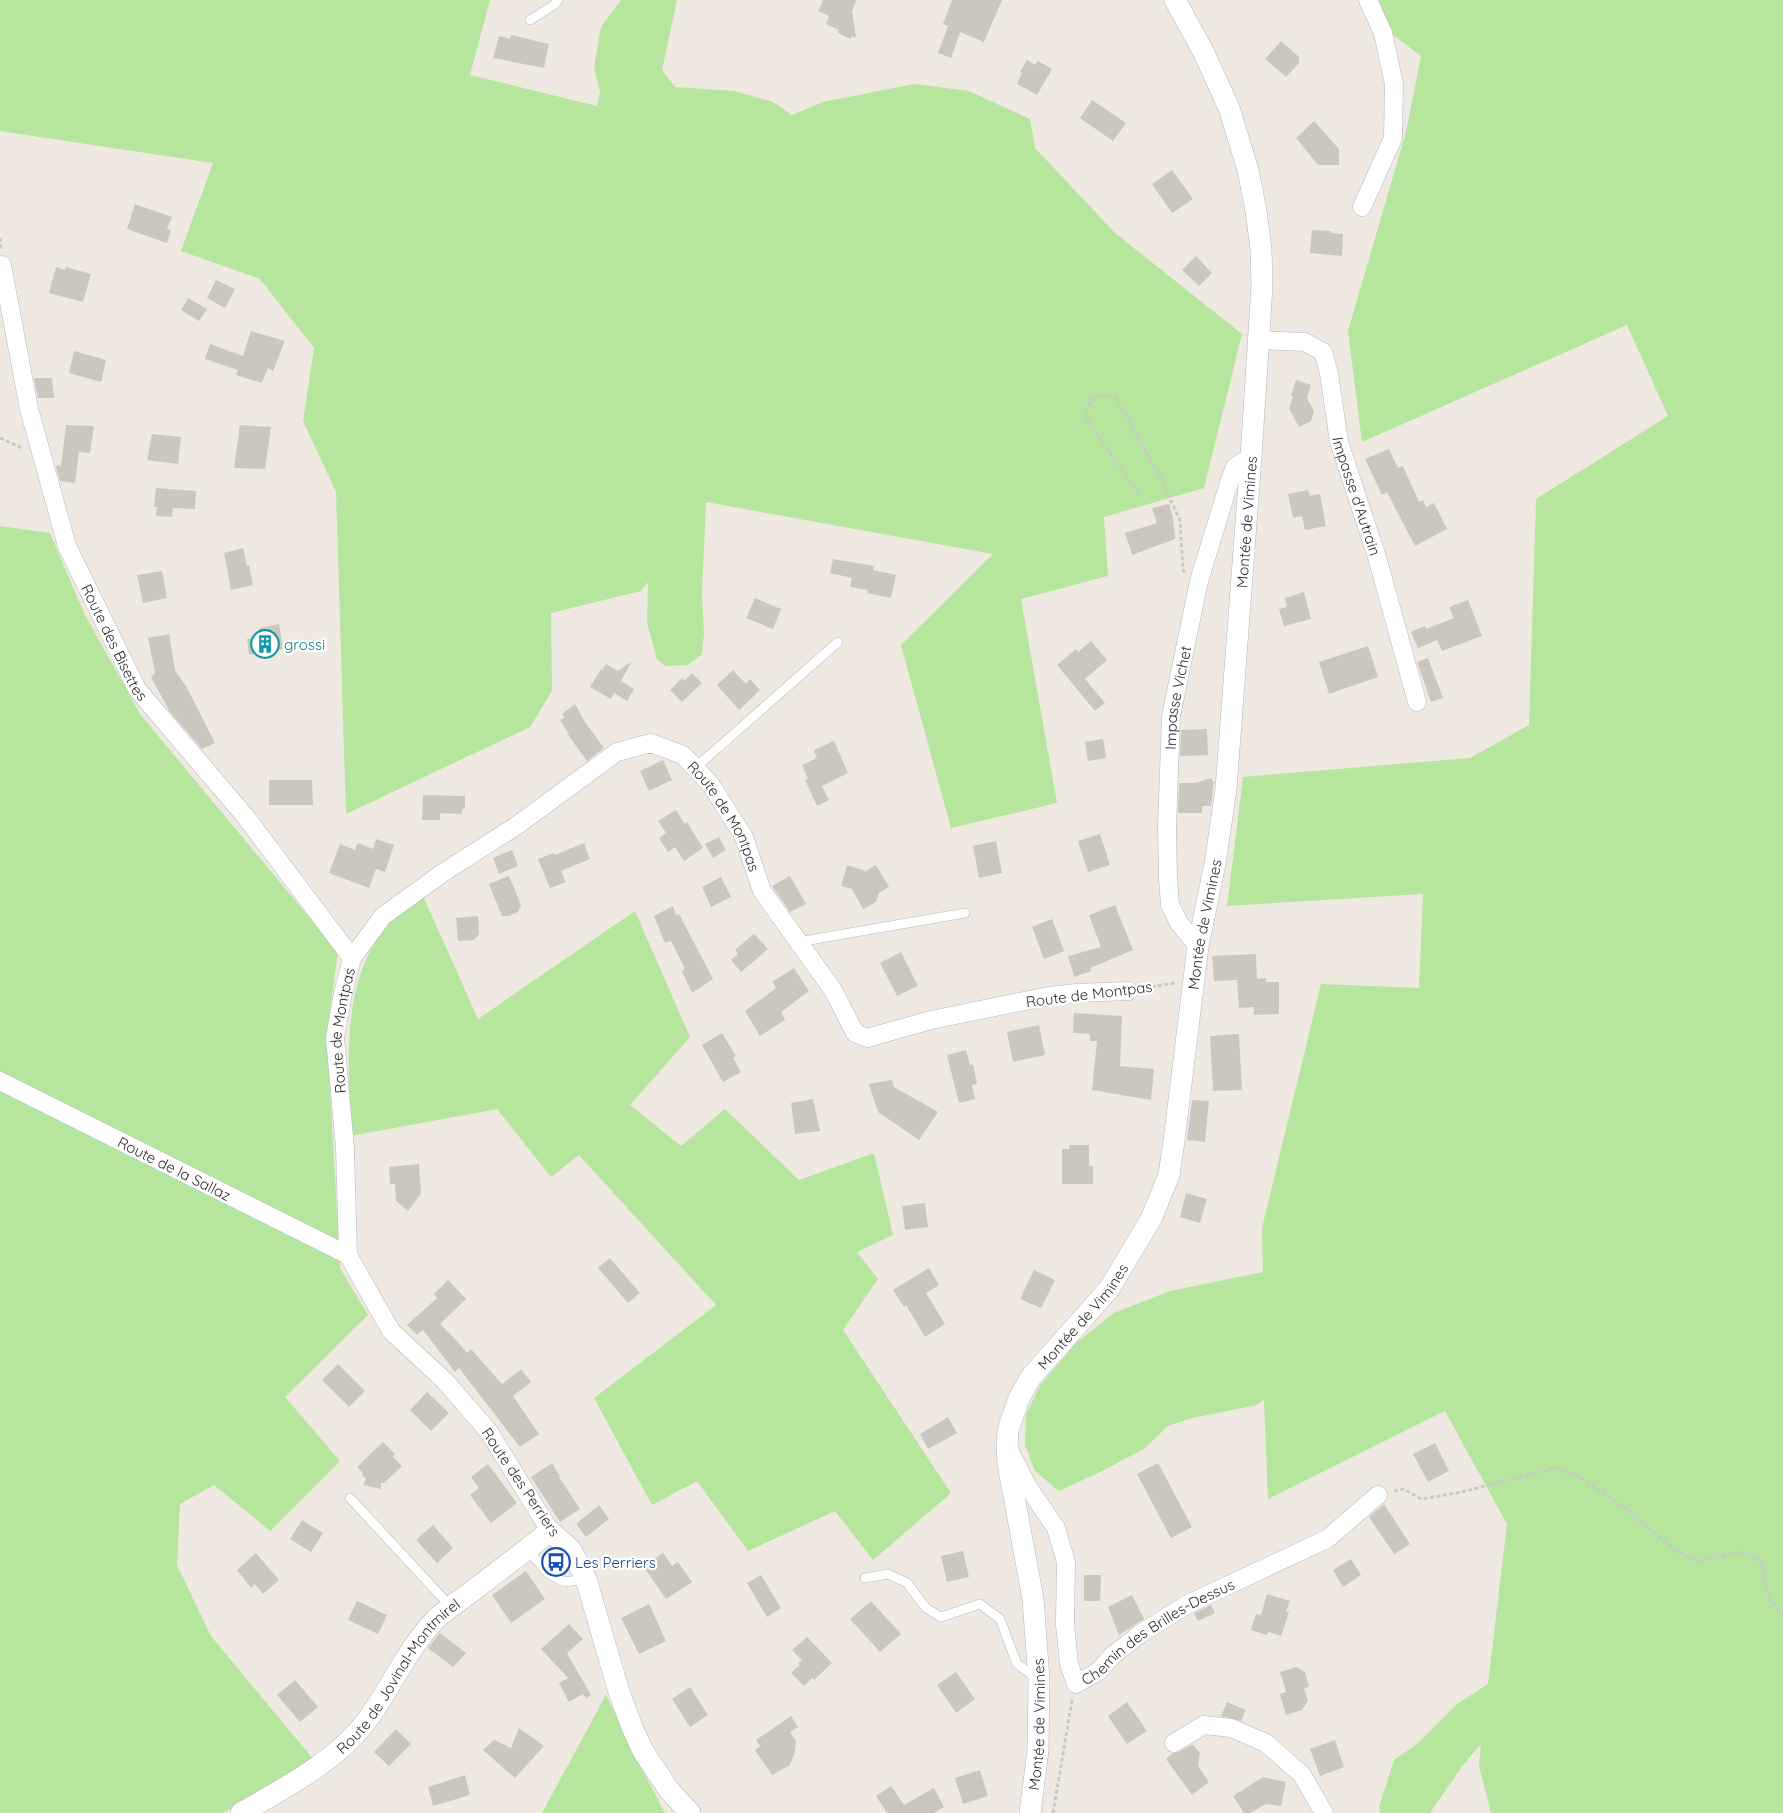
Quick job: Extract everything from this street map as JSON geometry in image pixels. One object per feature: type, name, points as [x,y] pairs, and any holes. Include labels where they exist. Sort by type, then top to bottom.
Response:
[{"type":"street","name":"Montée de Vimines","points":[[1030,1813],[1038,1750],[1039,1679],[1033,1599],[1008,1464],[1007,1446],[1012,1417],[1019,1398],[1031,1377],[1109,1289],[1151,1219],[1169,1174],[1198,946],[1215,864],[1226,789],[1251,457],[1262,286],[1261,249],[1248,170],[1224,97],[1204,53],[1175,0]]},
{"type":"street","points":[[1362,207],[1393,138],[1394,84],[1383,33],[1368,0]]},
{"type":"street","name":"Route des Bisettes","points":[[2,265],[30,409],[67,546],[137,689],[245,816],[352,958]]},
{"type":"street","name":"Impasse d'Autrain","points":[[1258,340],[1305,342],[1323,352],[1329,373],[1339,442],[1377,557],[1418,702]]},
{"type":"street","name":"Impasse Vichet","points":[[1198,946],[1179,923],[1170,905],[1167,827],[1171,716],[1201,573],[1230,480],[1236,467],[1251,457]]},
{"type":"street","name":"Route de Montpas","points":[[348,1255],[345,1148],[336,1038],[343,993],[352,958],[384,916],[444,872],[516,826],[618,752],[651,743],[683,755],[711,784],[744,837],[762,891],[833,990],[855,1032],[867,1038],[931,1020],[1049,996],[1129,991]]},
{"type":"street","name":"Route de la Sallaz","points":[[0,1081],[348,1255]]},
{"type":"street","name":"Route des Perriers","points":[[348,1255],[391,1331],[445,1381],[489,1432],[550,1531],[571,1550],[586,1579],[619,1692],[632,1728],[656,1772],[690,1813]]},
{"type":"street","name":"Chemin des Brilles-Dessus","points":[[1007,1446],[1028,1487],[1056,1528],[1066,1562],[1065,1624],[1069,1664],[1076,1684],[1099,1671],[1112,1656],[1140,1634],[1188,1604],[1327,1539],[1378,1495]]},
{"type":"street","name":"Route de Jovinal-Montmirel","points":[[241,1813],[328,1759],[356,1734],[369,1718],[421,1636],[438,1618],[550,1531]]},
{"type":"street","points":[[1174,1743],[1204,1725],[1232,1728],[1266,1743],[1302,1775],[1324,1813]]},
{"type":"lane","points":[[530,20],[554,5],[558,0]]},
{"type":"lane","points":[[695,768],[838,642]]},
{"type":"lane","points":[[798,942],[965,913]]},
{"type":"lane","points":[[350,1498],[451,1608]]},
{"type":"lane","points":[[527,1549],[548,1573],[564,1582],[586,1579]]},
{"type":"lane","points":[[865,1578],[888,1574],[907,1583],[926,1608],[941,1617],[980,1604],[1000,1619],[1017,1664],[1039,1679]]},
{"type":"path","points":[[1138,493],[1085,416],[1090,401],[1101,394],[1116,398],[1161,479],[1180,520],[1183,570],[1190,576],[1201,573]]},
{"type":"path","name":"Route de Montpas","points":[[1129,991],[1193,980]]},
{"type":"path","points":[[1378,1495],[1404,1489],[1421,1499],[1462,1492],[1554,1468],[1580,1477],[1626,1509],[1678,1552],[1696,1561],[1742,1552],[1760,1561],[1770,1600],[1783,1617]]},
{"type":"path","points":[[1053,1813],[1070,1705],[1076,1684]]},
{"type":"green space","points":[[0,0],[490,0],[470,75],[597,106],[600,92],[594,67],[601,27],[621,0],[677,0],[662,70],[675,87],[734,91],[773,102],[792,115],[823,102],[914,84],[969,91],[1030,119],[1035,148],[1115,233],[1242,334],[1204,488],[1104,517],[1108,576],[1021,599],[1057,803],[951,828],[901,645],[993,554],[706,502],[702,593],[704,633],[702,654],[688,665],[665,666],[657,659],[647,623],[648,582],[641,591],[551,613],[552,691],[530,727],[346,814],[336,492],[303,421],[314,348],[260,279],[181,251],[213,163],[0,131]]},
{"type":"green space","points":[[1377,0],[1783,0],[1783,1813],[1491,1813],[1479,1766],[1481,1744],[1463,1765],[1430,1813],[1380,1813],[1379,1807],[1394,1760],[1417,1744],[1457,1704],[1488,1684],[1507,1524],[1445,1411],[1268,1499],[1264,1400],[1257,1405],[1192,1418],[1168,1426],[1144,1449],[1059,1491],[1035,1471],[1025,1445],[1026,1414],[1041,1384],[1077,1342],[1114,1313],[1170,1291],[1263,1272],[1262,1228],[1321,984],[1419,988],[1423,894],[1227,906],[1243,777],[1470,758],[1529,725],[1536,499],[1668,416],[1627,325],[1362,442],[1348,331],[1406,132],[1421,56],[1392,34]]},
{"type":"green space","points":[[0,526],[50,533],[84,613],[140,714],[338,952],[327,1032],[340,1268],[368,1315],[285,1397],[340,1461],[270,1531],[214,1485],[180,1504],[177,1565],[211,1636],[313,1759],[223,1813],[0,1813]]},
{"type":"green space","points":[[423,896],[478,1019],[635,911],[690,1037],[630,1105],[681,1146],[725,1109],[799,1180],[874,1153],[893,1235],[857,1252],[878,1279],[843,1330],[951,1493],[873,1560],[835,1511],[748,1551],[697,1481],[652,1505],[594,1398],[716,1305],[579,1155],[551,1177],[497,1109],[351,1136],[350,1028],[360,976],[370,951],[385,928],[398,915]]},
{"type":"green space","points":[[606,1695],[665,1813],[542,1813]]},
{"type":"building","points":[[823,0],[856,0],[852,12],[856,38],[852,36],[851,39],[838,33],[839,30],[826,24],[829,16],[818,11]]},
{"type":"building","points":[[952,0],[1002,0],[984,42],[960,32],[951,58],[938,53],[948,26],[943,24]]},
{"type":"building","points":[[511,35],[549,44],[544,68],[493,58],[499,36],[510,39]]},
{"type":"building","points":[[1281,41],[1299,57],[1299,63],[1286,77],[1265,59]]},
{"type":"building","points":[[1027,60],[1035,65],[1038,61],[1052,69],[1037,95],[1017,84],[1022,73],[1020,72]]},
{"type":"building","points":[[1092,100],[1126,123],[1113,141],[1080,118]]},
{"type":"building","points":[[1314,121],[1339,149],[1339,165],[1318,165],[1296,138]]},
{"type":"building","points":[[1172,170],[1193,199],[1172,213],[1152,184]]},
{"type":"building","points":[[135,204],[172,217],[167,229],[171,230],[167,243],[127,229]]},
{"type":"building","points":[[1312,230],[1343,234],[1342,256],[1310,253]]},
{"type":"building","points":[[1196,256],[1212,273],[1199,286],[1182,270]]},
{"type":"building","points":[[56,267],[65,270],[66,267],[91,274],[83,302],[49,293]]},
{"type":"building","points":[[216,280],[235,289],[225,308],[207,298]]},
{"type":"building","points":[[188,298],[207,309],[199,321],[181,310]]},
{"type":"building","points":[[251,331],[285,341],[273,371],[268,368],[262,383],[236,375],[238,370],[205,359],[210,344],[243,356]]},
{"type":"building","points":[[74,351],[106,360],[101,382],[69,373]]},
{"type":"building","points":[[34,378],[52,378],[54,398],[38,398]]},
{"type":"building","points":[[1296,380],[1311,385],[1307,398],[1314,411],[1311,421],[1299,427],[1289,408]]},
{"type":"building","points":[[66,425],[94,426],[90,453],[79,452],[75,483],[60,481],[56,467],[57,465],[61,466]]},
{"type":"building","points":[[240,425],[271,427],[265,469],[234,468]]},
{"type":"building","points":[[152,434],[181,437],[178,464],[147,460]]},
{"type":"building","points":[[1389,449],[1398,468],[1403,466],[1419,502],[1423,500],[1426,507],[1434,503],[1447,529],[1415,546],[1387,492],[1382,495],[1365,459]]},
{"type":"building","points":[[156,488],[196,491],[195,509],[173,508],[172,517],[156,516],[157,507],[154,507]]},
{"type":"building","points":[[1308,490],[1310,496],[1320,494],[1326,526],[1305,530],[1302,516],[1293,518],[1288,494]]},
{"type":"building","points":[[1169,504],[1173,518],[1175,539],[1132,555],[1125,533],[1157,523],[1152,508]]},
{"type":"building","points":[[243,548],[253,585],[231,590],[224,553]]},
{"type":"building","points":[[833,559],[874,566],[873,570],[896,575],[891,598],[867,593],[868,590],[850,587],[852,578],[830,573]]},
{"type":"building","points":[[162,571],[167,598],[143,603],[137,575]]},
{"type":"building","points":[[1304,592],[1311,619],[1284,626],[1279,609],[1287,607],[1285,598]]},
{"type":"building","points":[[755,598],[781,609],[773,629],[746,618]]},
{"type":"building","points":[[1468,600],[1482,636],[1442,651],[1437,640],[1418,648],[1411,632],[1425,626],[1426,629],[1454,618],[1449,607]]},
{"type":"building","name":"grossi","points":[[279,624],[283,649],[249,655],[247,639],[260,637],[259,628]]},
{"type":"building","points":[[169,634],[175,670],[187,688],[215,743],[202,749],[170,712],[151,677],[155,673],[148,638]]},
{"type":"building","points":[[1091,641],[1107,660],[1085,679],[1105,703],[1095,711],[1057,665],[1076,649],[1078,652]]},
{"type":"building","points":[[1368,646],[1378,677],[1329,694],[1319,662]]},
{"type":"building","points":[[1428,658],[1443,698],[1431,702],[1417,662]]},
{"type":"building","points":[[632,661],[621,681],[634,689],[627,701],[614,693],[611,699],[590,687],[606,664],[618,671]]},
{"type":"building","points":[[733,670],[746,684],[750,679],[760,690],[739,710],[717,685]]},
{"type":"building","points":[[692,673],[702,683],[682,702],[670,690],[682,678],[684,681]]},
{"type":"building","points":[[575,704],[585,722],[604,748],[587,761],[568,735],[560,720],[565,717],[562,714]]},
{"type":"building","points":[[1207,729],[1208,755],[1180,756],[1181,730]]},
{"type":"building","points":[[1103,739],[1106,758],[1088,761],[1085,742]]},
{"type":"building","points":[[834,741],[848,773],[822,786],[829,800],[817,806],[805,780],[808,779],[802,765],[817,758],[814,750]]},
{"type":"building","points":[[663,760],[672,780],[649,791],[640,771]]},
{"type":"building","points":[[1212,778],[1212,781],[1214,781],[1211,806],[1202,806],[1202,813],[1178,813],[1179,783],[1195,783]]},
{"type":"building","points":[[269,780],[312,780],[313,805],[269,805]]},
{"type":"building","points":[[423,795],[465,796],[465,808],[462,809],[462,814],[440,813],[440,820],[422,820]]},
{"type":"building","points":[[676,810],[685,824],[687,822],[703,848],[684,861],[675,847],[668,852],[659,838],[666,833],[658,821]]},
{"type":"building","points":[[1100,834],[1110,865],[1088,872],[1078,841]]},
{"type":"building","points":[[719,837],[726,850],[713,858],[705,844]]},
{"type":"building","points":[[376,839],[394,845],[385,872],[376,869],[369,888],[329,873],[340,844],[355,850],[358,843],[373,849]]},
{"type":"building","points":[[996,841],[1002,873],[979,878],[973,846]]},
{"type":"building","points":[[584,843],[590,859],[561,871],[566,882],[550,888],[538,859],[554,853],[555,855]]},
{"type":"building","points":[[512,850],[518,866],[499,874],[493,858]]},
{"type":"building","points":[[847,865],[866,871],[876,865],[889,887],[879,893],[876,902],[863,909],[852,889],[841,886]]},
{"type":"building","points":[[509,876],[521,905],[518,912],[502,916],[489,884]]},
{"type":"building","points":[[790,876],[806,904],[790,912],[772,886]]},
{"type":"building","points":[[721,877],[731,897],[711,907],[702,887]]},
{"type":"building","points":[[1115,905],[1133,950],[1090,968],[1091,971],[1074,977],[1068,956],[1101,947],[1089,915]]},
{"type":"building","points":[[673,906],[676,915],[679,914],[713,979],[692,993],[682,971],[685,969],[671,941],[665,943],[654,916]]},
{"type":"building","points":[[478,916],[479,934],[474,940],[458,941],[456,918]]},
{"type":"building","points":[[1052,919],[1064,951],[1044,959],[1032,927]]},
{"type":"building","points":[[754,934],[768,949],[741,972],[731,960],[738,954],[735,950]]},
{"type":"building","points":[[901,952],[918,986],[897,996],[880,963]]},
{"type":"building","points":[[1256,954],[1257,979],[1266,978],[1266,982],[1279,982],[1279,1014],[1254,1015],[1254,1007],[1239,1008],[1237,980],[1214,981],[1212,956]]},
{"type":"building","points":[[794,968],[809,991],[781,1012],[785,1020],[760,1036],[745,1011],[776,988],[772,982]]},
{"type":"building","points":[[1074,1013],[1122,1016],[1120,1066],[1154,1069],[1151,1100],[1092,1090],[1097,1041],[1090,1041],[1090,1034],[1073,1033]]},
{"type":"building","points":[[1039,1025],[1045,1055],[1013,1062],[1007,1032]]},
{"type":"building","points":[[722,1033],[736,1056],[733,1058],[741,1072],[723,1082],[702,1045]]},
{"type":"building","points":[[1239,1034],[1242,1090],[1213,1091],[1210,1036]]},
{"type":"building","points":[[966,1050],[970,1065],[973,1064],[977,1084],[972,1085],[975,1099],[959,1103],[947,1055]]},
{"type":"building","points":[[892,1080],[894,1087],[938,1112],[919,1140],[878,1112],[869,1084]]},
{"type":"building","points":[[813,1099],[820,1131],[795,1134],[791,1103]]},
{"type":"building","points":[[1192,1100],[1209,1101],[1205,1142],[1187,1140]]},
{"type":"building","points":[[1069,1145],[1089,1145],[1089,1166],[1093,1166],[1093,1184],[1062,1184],[1062,1149],[1069,1149]]},
{"type":"building","points":[[419,1164],[421,1194],[408,1211],[396,1201],[395,1184],[390,1184],[389,1167]]},
{"type":"building","points":[[1186,1193],[1207,1199],[1200,1223],[1180,1217]]},
{"type":"building","points":[[925,1203],[928,1227],[905,1230],[902,1206]]},
{"type":"building","points":[[610,1258],[640,1293],[628,1303],[598,1268]]},
{"type":"building","points":[[929,1268],[939,1285],[926,1293],[945,1324],[925,1337],[906,1305],[904,1307],[893,1290]]},
{"type":"building","points":[[1034,1270],[1055,1280],[1041,1308],[1020,1299]]},
{"type":"building","points":[[448,1280],[466,1299],[440,1324],[467,1353],[471,1349],[502,1384],[521,1369],[531,1382],[513,1396],[539,1434],[520,1447],[459,1368],[455,1372],[423,1330],[417,1335],[407,1325],[437,1298],[434,1294]]},
{"type":"building","points":[[338,1364],[365,1391],[349,1407],[322,1380]]},
{"type":"building","points":[[427,1392],[449,1413],[431,1431],[410,1410]]},
{"type":"building","points":[[948,1417],[957,1433],[928,1449],[920,1434]]},
{"type":"building","points":[[383,1442],[395,1454],[393,1457],[402,1466],[384,1483],[381,1483],[381,1489],[363,1485],[366,1479],[357,1467]]},
{"type":"building","points":[[1435,1443],[1449,1471],[1428,1482],[1413,1454]]},
{"type":"building","points":[[552,1463],[580,1509],[560,1522],[531,1477]]},
{"type":"building","points":[[1158,1463],[1192,1527],[1171,1538],[1137,1474]]},
{"type":"building","points":[[488,1464],[517,1503],[491,1523],[470,1495],[479,1488],[471,1477]]},
{"type":"building","points":[[1384,1504],[1410,1544],[1394,1554],[1369,1517]]},
{"type":"building","points":[[599,1505],[609,1519],[586,1537],[576,1524]]},
{"type":"building","points":[[302,1520],[323,1533],[311,1552],[290,1539]]},
{"type":"building","points":[[433,1525],[453,1548],[437,1563],[416,1540]]},
{"type":"building","points":[[963,1551],[969,1577],[947,1582],[941,1556]]},
{"type":"building","points":[[256,1553],[279,1580],[263,1594],[255,1584],[251,1588],[237,1570]]},
{"type":"building","points":[[663,1553],[672,1566],[678,1562],[692,1582],[666,1599],[643,1566]]},
{"type":"building","points":[[1351,1559],[1361,1575],[1343,1587],[1333,1570]]},
{"type":"building","points":[[526,1571],[545,1599],[511,1623],[492,1595]]},
{"type":"building","points":[[761,1575],[781,1608],[767,1617],[747,1583]]},
{"type":"building","points":[[1084,1575],[1101,1575],[1100,1601],[1084,1601]]},
{"type":"building","points":[[1267,1594],[1290,1601],[1286,1611],[1289,1612],[1281,1636],[1268,1632],[1267,1635],[1251,1630],[1256,1614],[1261,1615]]},
{"type":"building","points":[[1132,1595],[1144,1619],[1119,1635],[1108,1607]]},
{"type":"building","points":[[357,1601],[387,1615],[378,1634],[348,1620]]},
{"type":"building","points":[[871,1601],[901,1634],[880,1652],[850,1619]]},
{"type":"building","points":[[649,1604],[666,1641],[639,1654],[621,1618]]},
{"type":"building","points":[[1211,1605],[1215,1613],[1198,1621],[1194,1613]]},
{"type":"building","points":[[569,1624],[583,1639],[567,1653],[591,1695],[586,1698],[583,1694],[569,1702],[559,1683],[568,1678],[541,1649]]},
{"type":"building","points":[[440,1633],[466,1653],[453,1667],[428,1648]]},
{"type":"building","points":[[807,1637],[832,1663],[814,1680],[812,1678],[804,1686],[791,1673],[800,1665],[798,1664],[802,1660],[792,1650]]},
{"type":"building","points":[[1297,1667],[1305,1672],[1309,1687],[1304,1688],[1308,1701],[1302,1710],[1286,1715],[1280,1694],[1286,1692],[1280,1672]]},
{"type":"building","points":[[956,1672],[975,1699],[956,1713],[937,1685]]},
{"type":"building","points":[[295,1680],[318,1707],[300,1722],[277,1695]]},
{"type":"building","points":[[690,1687],[708,1715],[690,1727],[672,1699]]},
{"type":"building","points":[[1127,1702],[1147,1731],[1127,1744],[1108,1716]]},
{"type":"building","points":[[1227,1702],[1246,1710],[1241,1721],[1221,1716]]},
{"type":"building","points":[[791,1716],[798,1727],[790,1732],[796,1741],[795,1752],[790,1765],[772,1775],[755,1750],[760,1746],[756,1740]]},
{"type":"building","points":[[519,1728],[544,1746],[515,1778],[483,1750],[494,1740],[511,1748]]},
{"type":"building","points":[[396,1729],[411,1744],[389,1766],[374,1752]]},
{"type":"building","points":[[1335,1740],[1344,1767],[1320,1776],[1310,1749]]},
{"type":"building","points":[[1191,1745],[1200,1753],[1198,1766],[1209,1782],[1192,1795],[1166,1759],[1173,1753],[1179,1752]]},
{"type":"building","points":[[980,1770],[988,1796],[963,1804],[955,1778]]},
{"type":"building","points":[[465,1775],[470,1795],[433,1806],[428,1787]]},
{"type":"building","points":[[1263,1777],[1286,1782],[1281,1806],[1266,1804],[1250,1813],[1244,1813],[1233,1796]]},
{"type":"building","points":[[891,1786],[904,1805],[934,1788],[944,1807],[934,1813],[887,1813],[876,1796]]},
{"type":"place","name":"grossi","points":[[265,644]]},
{"type":"place","name":"Les Perriers","points":[[556,1562]]}]
